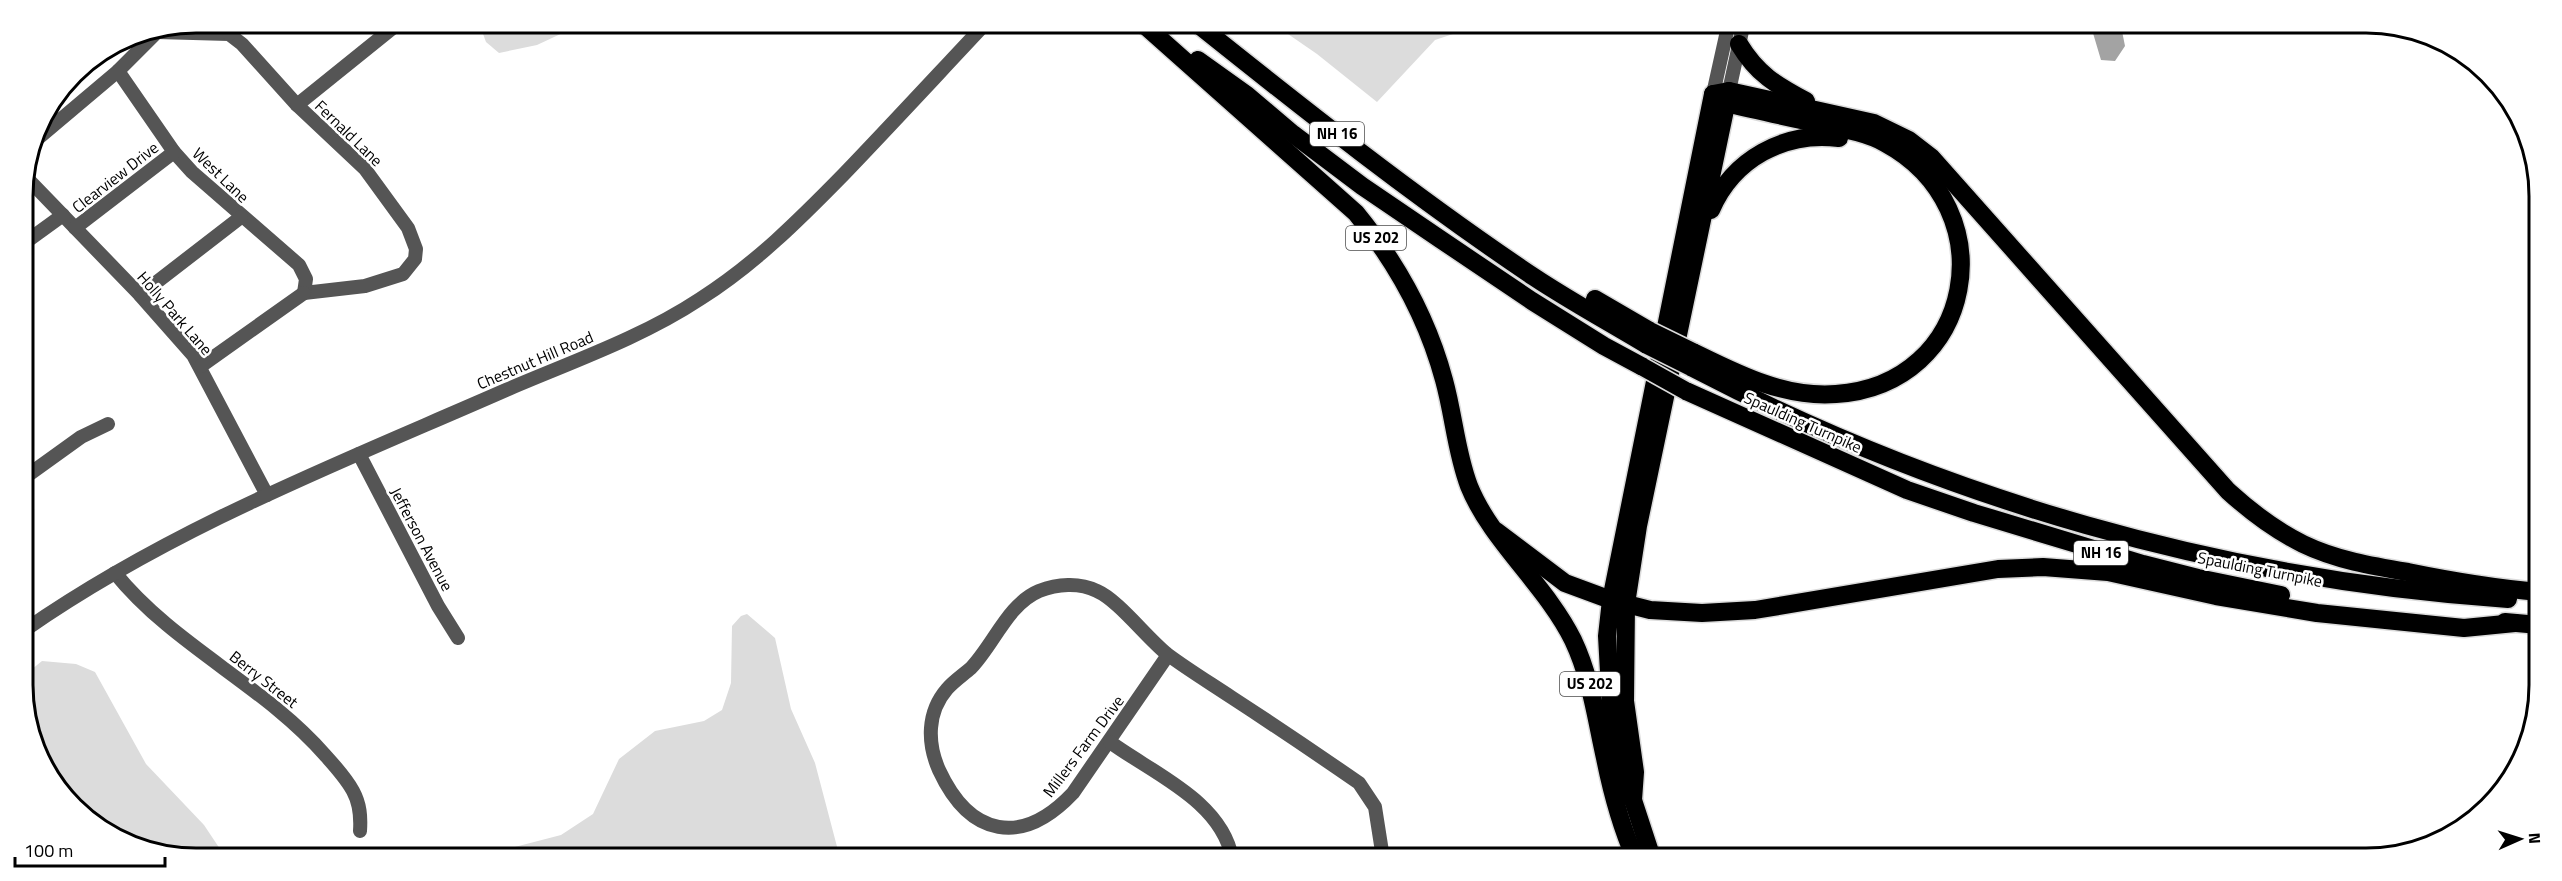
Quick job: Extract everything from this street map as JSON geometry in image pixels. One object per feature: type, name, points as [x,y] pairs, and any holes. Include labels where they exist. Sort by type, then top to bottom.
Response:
[{"type":"highway","name":"US 202","points":[[1153,33],[1356,213],[1389,255],[1416,303],[1430,336],[1445,382],[1461,464],[1470,489],[1496,531],[1542,590],[1574,641],[1590,685],[1616,807],[1631,848]]},
{"type":"highway","name":"Spaulding Turnpike","points":[[1164,33],[1362,186],[1532,301],[1604,346],[1686,391],[1907,490],[2022,529],[2112,556],[2198,578],[2295,597],[2427,615],[2529,624]]},
{"type":"highway","name":"Spaulding Turnpike","points":[[1209,33],[1320,121],[1534,277],[1830,435],[1960,485],[2098,528],[2186,552],[2394,589],[2529,601]]},
{"type":"highway","points":[[1739,44],[1749,61],[1769,80],[1811,104],[1844,117]]},
{"type":"highway","points":[[1618,602],[1723,96]]},
{"type":"highway","points":[[1723,96],[1844,117],[1888,128],[1931,157],[2228,491],[2265,522],[2304,545],[2361,564],[2457,582],[2529,591]]},
{"type":"highway","points":[[1692,360],[1786,390],[1823,395],[1862,391],[1898,376],[1918,361],[1944,329],[1955,304],[1960,281],[1962,255],[1954,220],[1933,183],[1904,156],[1885,143],[1856,132],[1723,96]]},
{"type":"highway","points":[[1693,266],[1723,96]]},
{"type":"highway","name":"US 202","points":[[1649,848],[1633,800],[1635,772],[1625,701],[1618,602],[1640,515],[1693,266],[1717,196],[1737,170],[1761,153],[1790,141],[1818,136],[1861,141],[1904,156]]},
{"type":"highway","points":[[1496,531],[1565,582],[1618,602],[1650,610],[1726,613],[1998,570],[2043,567],[2108,572],[2216,596],[2317,613],[2464,628],[2516,623]]},
{"type":"street","points":[[205,33],[229,34]]},
{"type":"street","points":[[297,105],[386,33]]},
{"type":"street","name":"Chestnut Hill Road","points":[[33,624],[115,573],[192,531],[359,454],[628,338],[668,318],[724,284],[792,227],[977,33]]},
{"type":"street","points":[[1723,96],[1728,33]]},
{"type":"street","points":[[1723,96],[1742,33]]},
{"type":"street","name":"Fernald Lane","points":[[229,34],[242,44],[297,105],[365,169],[408,228],[416,249],[415,259],[410,268],[403,274],[388,280],[342,291],[304,293]]},
{"type":"street","points":[[46,132],[118,71],[147,41]]},
{"type":"street","name":"West Lane","points":[[118,71],[174,152],[242,217],[299,266],[306,279],[304,293]]},
{"type":"street","name":"Clearview Drive","points":[[75,228],[174,152]]},
{"type":"street","name":"Holly Park Lane","points":[[33,184],[140,295],[201,366],[267,495]]},
{"type":"street","points":[[33,237],[63,215]]},
{"type":"street","points":[[140,295],[242,217]]},
{"type":"street","points":[[201,366],[304,293]]},
{"type":"street","points":[[33,472],[81,437],[108,424]]},
{"type":"street","name":"Jefferson Avenue","points":[[359,454],[427,586],[458,638]]},
{"type":"street","name":"Berry Street","points":[[115,573],[145,607],[283,714],[318,747],[353,790],[360,807],[360,831]]},
{"type":"street","name":"Millers Farm Drive","points":[[1168,654],[1073,793],[1057,810],[1038,822],[1020,828],[996,827],[972,816],[946,785],[931,747],[930,726],[938,703],[946,690],[971,667],[1019,604],[1033,594],[1051,587],[1077,585],[1100,592],[1112,600],[1139,629],[1168,654],[1359,783],[1376,807],[1382,848]]},
{"type":"street","points":[[1110,741],[1203,808],[1216,822],[1229,848]]},
{"type":"shaded area","points":[[483,33],[563,33],[537,45],[499,53],[486,42]]},
{"type":"shaded area","points":[[1287,33],[1456,33],[1435,40],[1377,102]]},
{"type":"shaded area","points":[[2093,33],[2122,33],[2125,46],[2115,61],[2101,60]]},
{"type":"shaded area","points":[[747,614],[775,638],[791,709],[815,763],[837,848],[511,848],[561,835],[593,814],[619,759],[655,731],[704,721],[722,710],[731,683],[732,626],[741,616]]},
{"type":"shaded area","points":[[42,661],[76,664],[95,672],[146,764],[204,825],[219,848],[175,847],[134,836],[114,826],[81,800],[67,784],[45,747],[34,706],[33,668]]}]
